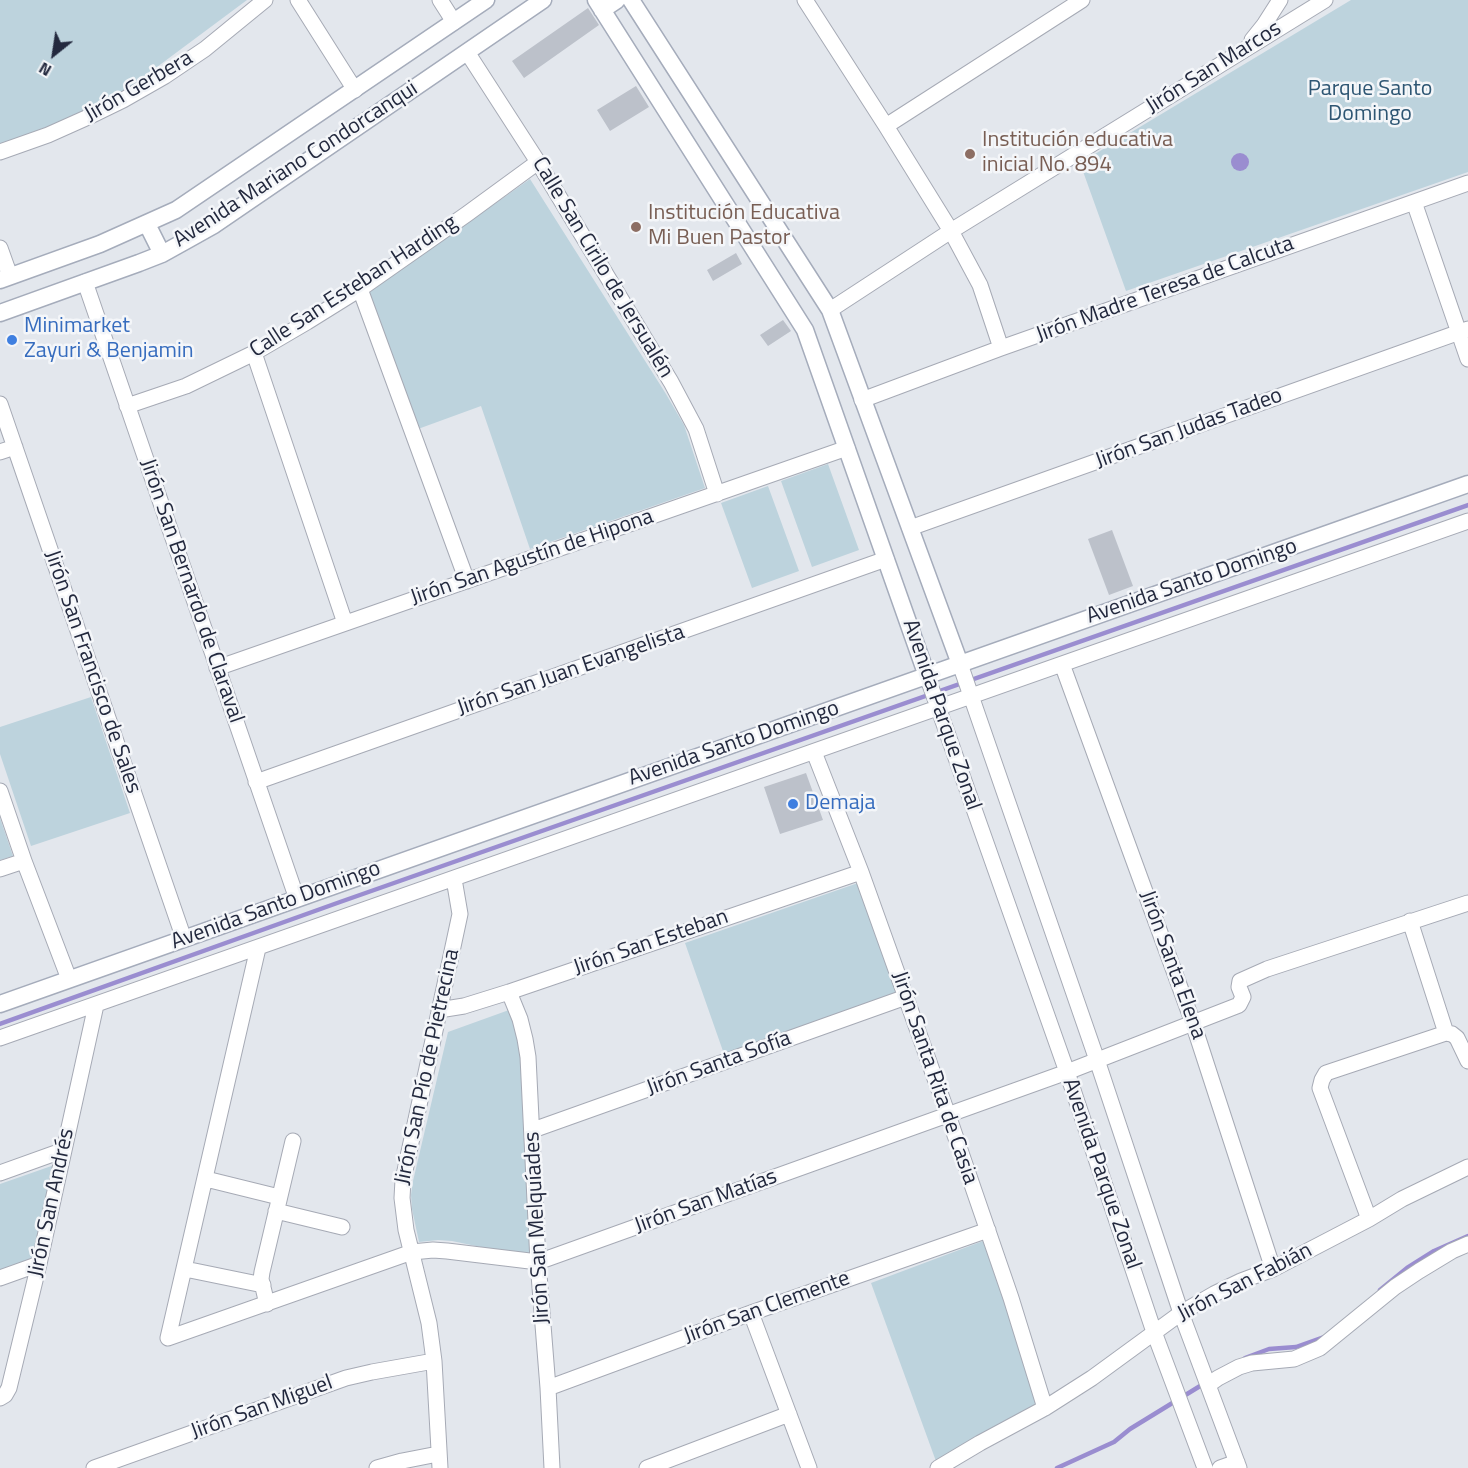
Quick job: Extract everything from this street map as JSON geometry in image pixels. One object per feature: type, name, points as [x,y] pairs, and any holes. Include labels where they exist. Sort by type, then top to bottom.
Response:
[{"type":"main road","name":"Avenida Mariano Condorcanqui","points":[[5,278],[100,244],[176,210],[486,0]]},
{"type":"main road","name":"Avenida Mariano Condorcanqui","points":[[0,313],[162,254],[214,225],[543,0]]},
{"type":"main road","points":[[599,5],[617,0]]},
{"type":"main road","name":"Avenida Parque Zonal","points":[[631,0],[830,310],[960,664]]},
{"type":"main road","name":"Avenida Parque Zonal","points":[[599,5],[805,330],[927,676]]},
{"type":"main road","points":[[147,224],[162,254]]},
{"type":"main road","name":"Avenida Santo Domingo","points":[[0,1004],[1468,484]]},
{"type":"street","name":"Jirón Gerbera","points":[[0,152],[48,135],[86,118],[165,76],[206,49],[265,0]]},
{"type":"street","points":[[298,0],[355,90]]},
{"type":"street","points":[[441,0],[454,22]]},
{"type":"street","points":[[805,0],[951,231],[980,285],[1001,348]]},
{"type":"street","points":[[886,126],[1082,0]]},
{"type":"street","points":[[1245,49],[1280,0]]},
{"type":"street","name":"Jirón San Marcos","points":[[830,310],[951,231],[1325,0]]},
{"type":"street","name":"Calle San Cirilo de Jersualén","points":[[467,52],[538,162],[686,409],[696,429],[717,494]]},
{"type":"street","name":"Calle San Esteban Harding","points":[[127,406],[186,386],[254,353],[360,289],[538,162]]},
{"type":"street","name":"Jirón Madre Teresa de Calcuta","points":[[862,400],[1001,348],[1468,183]]},
{"type":"street","points":[[1414,202],[1463,331],[1468,359]]},
{"type":"street","points":[[0,248],[5,278]]},
{"type":"street","name":"Jirón San Bernardo de Claraval","points":[[85,282],[297,899]]},
{"type":"street","points":[[360,289],[467,581]]},
{"type":"street","name":"Jirón San Judas Tadeo","points":[[910,528],[1463,331]]},
{"type":"street","points":[[254,353],[345,623]]},
{"type":"street","name":"Jirón San Francisco de Sales","points":[[0,404],[7,449],[184,939]]},
{"type":"street","name":"Jirón San Agustín de Hipona","points":[[217,668],[847,448]]},
{"type":"street","name":"Avenida Santo Domingo","points":[[0,1038],[1468,520]]},
{"type":"street","name":"Jirón San Juan Evangelista","points":[[256,782],[886,559]]},
{"type":"street","name":"Avenida Parque Zonal","points":[[960,664],[1097,1060],[1181,1313],[1238,1465]]},
{"type":"street","name":"Jirón Santa Elena","points":[[1062,664],[1194,1023],[1273,1269]]},
{"type":"street","name":"Avenida Parque Zonal","points":[[927,676],[1067,1072],[1154,1332],[1205,1468]]},
{"type":"street","name":"Jirón Santa Rita de Casia","points":[[814,752],[861,872],[948,1115],[1011,1298],[1045,1408]]},
{"type":"street","points":[[0,791],[69,980]]},
{"type":"street","points":[[0,869],[24,861]]},
{"type":"street","name":"Jirón San Esteban","points":[[439,1010],[464,1006],[509,992],[861,872]]},
{"type":"street","name":"Jirón San Pío de Pietrecina","points":[[439,1461],[434,1361],[429,1323],[403,1213],[402,1198],[403,1180],[460,914],[454,879]]},
{"type":"street","points":[[1446,1033],[1410,921],[1468,903]]},
{"type":"street","name":"Jirón San Matías","points":[[184,1269],[168,1338],[412,1252],[447,1251],[538,1262],[1067,1072],[1194,1023],[1239,1005],[1243,997],[1240,981],[1278,964],[1410,921]]},
{"type":"street","points":[[258,948],[184,1269],[263,1286]]},
{"type":"street","name":"Jirón San Melquíades","points":[[509,992],[525,1038],[530,1075],[538,1262],[552,1468]]},
{"type":"street","name":"Jirón Santa Sofía","points":[[532,1130],[906,997]]},
{"type":"street","name":"Jirón San Andrés","points":[[0,1398],[9,1388],[96,1005]]},
{"type":"street","points":[[1369,1219],[1320,1089],[1326,1073],[1446,1033],[1457,1038],[1468,1061]]},
{"type":"street","points":[[267,1304],[262,1272],[293,1141]]},
{"type":"street","points":[[0,1173],[64,1150]]},
{"type":"street","name":"Jirón San Fabián","points":[[938,1468],[1045,1408],[1092,1378],[1181,1313],[1214,1294],[1273,1269],[1369,1219],[1402,1199],[1468,1167]]},
{"type":"street","points":[[206,1179],[342,1227]]},
{"type":"street","name":"Jirón San Clemente","points":[[548,1388],[988,1230]]},
{"type":"street","points":[[1208,1385],[1239,1367],[1252,1363],[1294,1359],[1320,1348],[1395,1287],[1452,1251],[1468,1244]]},
{"type":"street","points":[[0,1278],[39,1264]]},
{"type":"street","points":[[751,1314],[809,1468]]},
{"type":"street","name":"Jirón San Miguel","points":[[94,1468],[346,1378],[434,1361]]},
{"type":"street","points":[[647,1468],[789,1414]]},
{"type":"street","points":[[377,1468],[402,1461],[439,1461]]},
{"type":"street","points":[[1220,1468],[1238,1465]]},
{"type":"green space","points":[[0,0],[247,0],[122,93],[71,118],[0,144]]},
{"type":"green space","name":"Parque Santo Domingo","points":[[1351,0],[1468,0],[1468,172],[1126,291],[1080,163]]},
{"type":"green space","points":[[530,179],[684,425],[705,488],[530,549],[481,406],[418,429],[368,293]]},
{"type":"green space","points":[[828,464],[859,550],[812,567],[781,481]]},
{"type":"green space","points":[[768,486],[799,571],[752,588],[721,503]]},
{"type":"green space","points":[[91,697],[130,813],[31,846],[0,754],[0,727]]},
{"type":"green space","points":[[0,818],[13,856],[0,860]]},
{"type":"green space","points":[[858,883],[897,995],[724,1054],[685,943]]},
{"type":"green space","points":[[509,1010],[521,1048],[534,1255],[452,1241],[419,1242],[411,1195],[448,1032]]},
{"type":"green space","points":[[60,1163],[41,1258],[0,1273],[0,1184]]},
{"type":"green space","points":[[983,1241],[1040,1406],[937,1464],[871,1283]]},
{"type":"shaded area","points":[[1240,153],[1246,156],[1249,162],[1246,168],[1240,171],[1234,168],[1231,162],[1234,156]]},
{"type":"building","points":[[588,8],[599,25],[524,78],[512,61]]},
{"type":"building","points":[[636,86],[649,107],[610,131],[597,110]]},
{"type":"building","points":[[736,253],[742,264],[713,281],[707,270]]},
{"type":"building","points":[[783,320],[791,331],[768,346],[760,335]]},
{"type":"building","points":[[1112,530],[1133,586],[1109,595],[1088,539]]},
{"type":"building","name":"Demaja","points":[[806,773],[823,820],[780,834],[764,787]]},
{"type":"waterway","points":[[0,1024],[1468,505]]},
{"type":"waterway","points":[[1380,1290],[1407,1268],[1434,1251],[1468,1236]]},
{"type":"waterway","points":[[1245,1358],[1269,1349],[1296,1347],[1324,1337]]},
{"type":"waterway","points":[[1057,1468],[1114,1442],[1130,1429],[1205,1383]]},
{"type":"place","name":"Institución educativa inicial No. 894","points":[[970,154]]},
{"type":"place","name":"Institución Educativa Mi Buen Pastor","points":[[636,227]]},
{"type":"place","name":"Minimarket Zayuri & Benjamin","points":[[12,340]]},
{"type":"place","name":"Demaja","points":[[793,804]]}]
